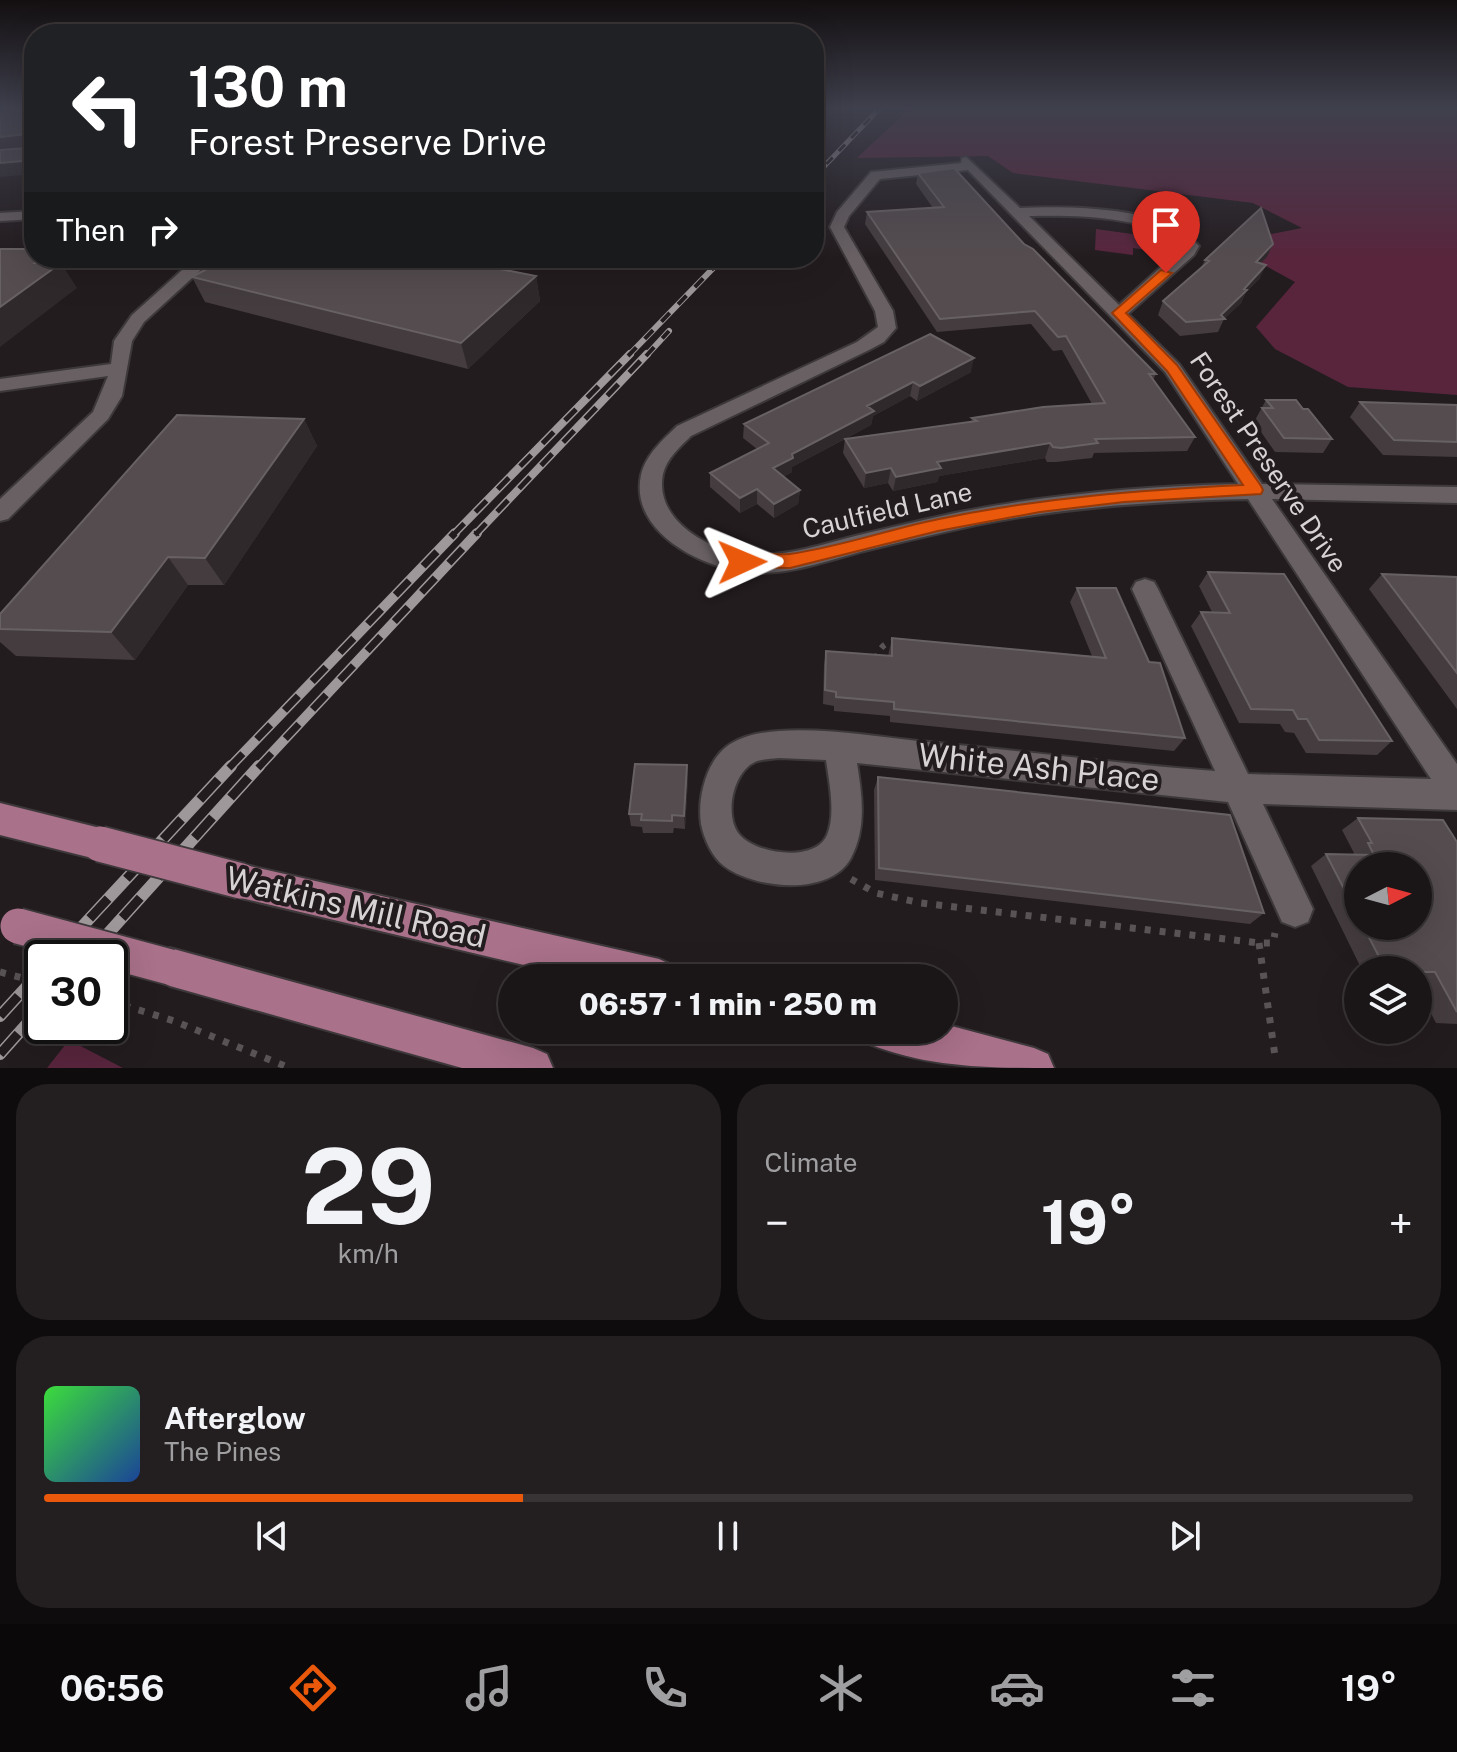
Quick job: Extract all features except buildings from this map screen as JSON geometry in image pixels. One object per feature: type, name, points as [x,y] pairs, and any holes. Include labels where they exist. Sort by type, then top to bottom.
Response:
[{"type":"main road","name":"Watkins Mill Road","points":[[0,819],[241,881],[599,964]]},
{"type":"main road","points":[[9,924],[533,1068]]},
{"type":"main road","points":[[944,1044],[1034,1068]]},
{"type":"street","name":"Forest Preserve Drive","points":[[968,164],[1172,368],[1457,793]]},
{"type":"street","name":"Caulfield Lane","points":[[968,164],[876,175],[867,181],[840,219],[837,227],[884,311],[887,328],[878,338],[703,421],[674,439],[658,457],[651,479],[652,500],[664,523],[696,548],[719,557],[767,564],[1040,506],[1124,496],[1255,490],[1457,495]]},
{"type":"street","points":[[1018,212],[1058,211],[1150,224],[1175,230],[1187,238],[1191,246],[1189,252],[1119,313]]},
{"type":"street","points":[[0,217],[24,216]]},
{"type":"street","points":[[0,513],[101,415],[112,396],[123,341],[138,319],[194,268]]},
{"type":"street","points":[[0,385],[120,368]]},
{"type":"street","points":[[1145,589],[1239,788],[1283,914]]},
{"type":"street","name":"White Ash Place","points":[[832,857],[805,869],[782,869],[742,861],[725,845],[719,829],[717,795],[725,769],[743,752],[774,745],[840,748],[1239,788],[1457,793]]},
{"type":"street","points":[[832,857],[845,839],[840,748]]},
{"type":"path","points":[[876,665],[879,649],[889,642],[904,643]]},
{"type":"path","points":[[832,857],[862,889],[907,897],[921,903],[1259,943],[1273,943],[1276,940],[1283,914]]},
{"type":"path","points":[[1259,943],[1275,1056]]},
{"type":"path","points":[[0,972],[24,978]]},
{"type":"path","points":[[128,1005],[290,1068]]},
{"type":"shaded area","points":[[992,159],[1457,159],[1457,395],[1348,387],[1275,349],[1256,327],[1295,282],[1224,243],[1302,228],[1253,203],[1013,173]]},
{"type":"shaded area","points":[[1096,229],[1154,237],[1155,251],[1133,248],[1133,255],[1095,250]]},
{"type":"shaded area","points":[[66,1044],[77,1044],[123,1068],[47,1068]]},
{"type":"railway","points":[[824,167],[831,159]]},
{"type":"railway","points":[[628,356],[713,268]]},
{"type":"railway","points":[[646,356],[669,331]]},
{"type":"railway","points":[[453,535],[630,354]]},
{"type":"railway","points":[[475,535],[647,354]]},
{"type":"railway","points":[[229,768],[455,533]]},
{"type":"railway","points":[[258,768],[477,533]]},
{"type":"railway","points":[[70,940],[231,766]]},
{"type":"railway","points":[[102,940],[259,766]]},
{"type":"railway","points":[[0,1016],[24,990]]},
{"type":"railway","points":[[0,1054],[24,1027]]},
{"type":"route","points":[[742,562],[767,564],[790,561],[938,525],[1040,506],[1124,496],[1255,490],[1172,368],[1119,313],[1166,273]]}]
